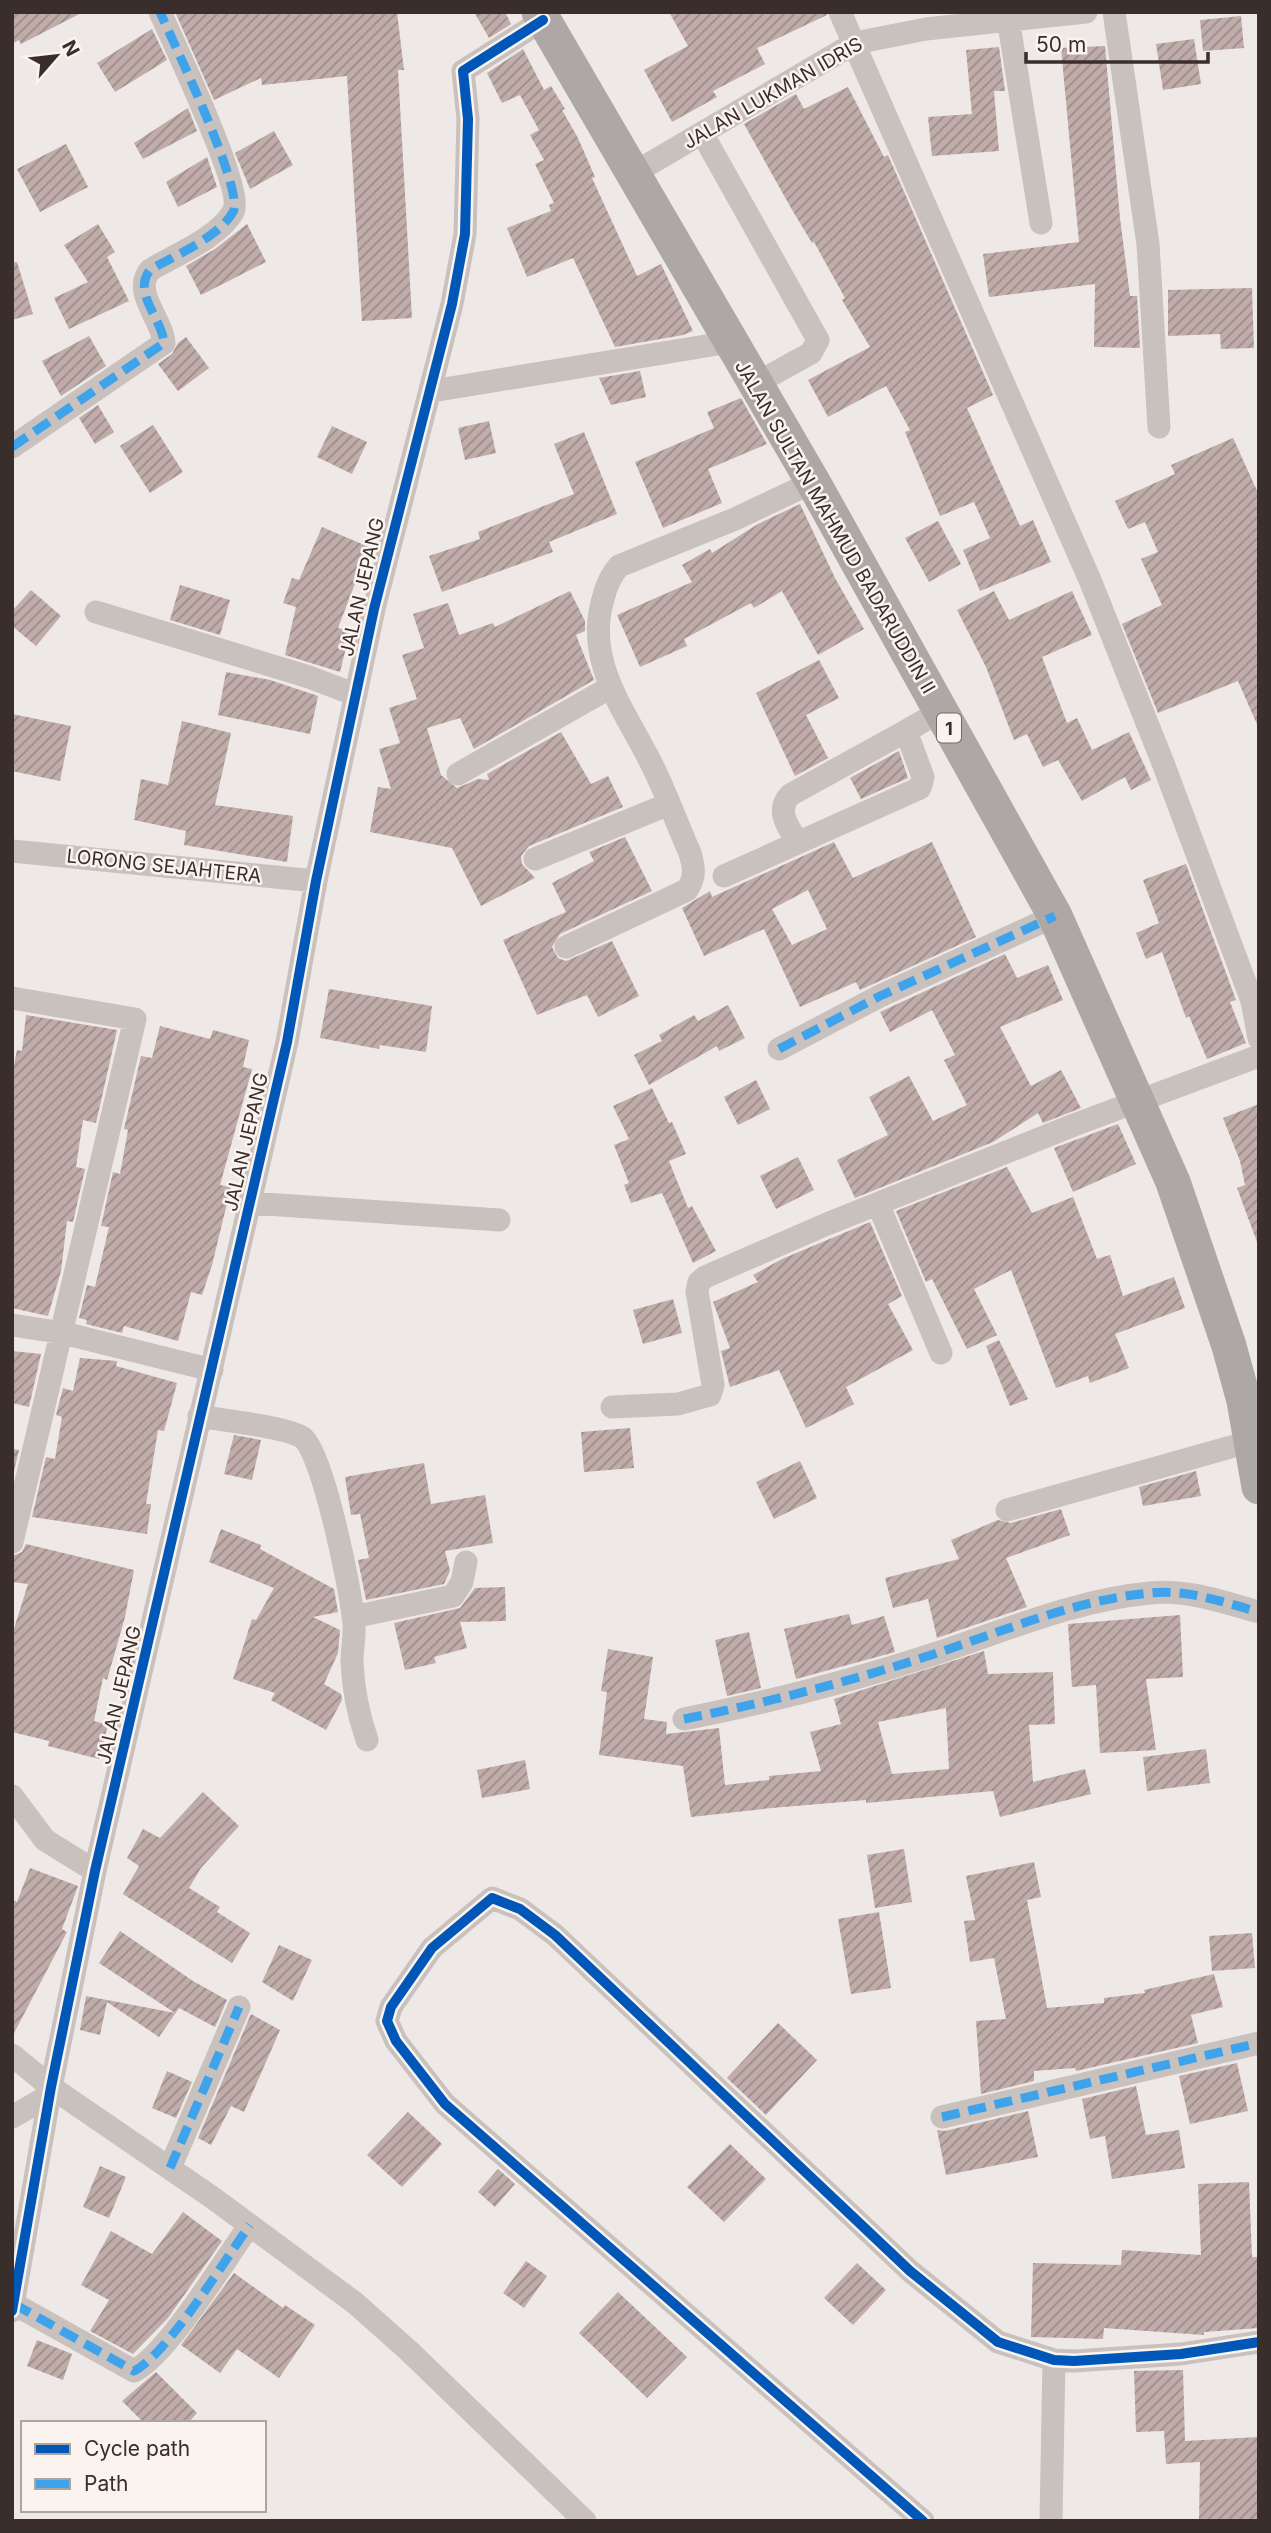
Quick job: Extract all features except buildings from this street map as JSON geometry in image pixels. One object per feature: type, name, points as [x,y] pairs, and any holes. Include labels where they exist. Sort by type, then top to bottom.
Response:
[{"type":"highway","name":"JALAN SULTAN MAHMUD BADARUDDIN II","points":[[541,16],[813,482],[1055,916],[1173,1182],[1210,1288],[1241,1390],[1259,1488]]},
{"type":"street","points":[[12,447],[164,343],[159,323],[143,288],[143,279],[150,271],[218,228],[235,209],[235,194],[226,166],[160,12]]},
{"type":"street","points":[[840,12],[1090,580],[1163,763],[1252,1001],[1259,1038]]},
{"type":"street","name":"JALAN LUKMAN IDRIS","points":[[634,173],[855,43],[878,36],[1008,17],[1086,12]]},
{"type":"street","points":[[1114,12],[1149,244],[1159,427]]},
{"type":"street","name":"JALAN JEPANG","points":[[13,2308],[50,2091],[94,1871],[287,1042],[316,881],[393,524],[432,391],[465,234],[468,119],[463,71],[541,16]]},
{"type":"street","points":[[1008,17],[1041,223]]},
{"type":"street","points":[[702,133],[818,340],[811,353],[755,384]]},
{"type":"street","points":[[432,391],[730,342]]},
{"type":"street","points":[[566,947],[687,890],[693,881],[694,866],[669,804],[650,760],[610,688],[598,648],[598,615],[608,582],[619,566],[735,519],[813,482]]},
{"type":"street","points":[[96,612],[309,677],[356,695]]},
{"type":"street","points":[[458,774],[610,688]]},
{"type":"street","points":[[797,841],[784,821],[782,809],[783,802],[790,795],[939,712]]},
{"type":"street","points":[[724,876],[920,788],[923,777],[906,731]]},
{"type":"street","points":[[535,859],[669,804]]},
{"type":"street","name":"LORONG SEJAHTERA","points":[[12,851],[316,881]]},
{"type":"street","points":[[779,1049],[880,996],[1055,916]]},
{"type":"street","points":[[12,999],[135,1019],[12,1542]]},
{"type":"street","points":[[612,1407],[678,1404],[710,1395],[713,1384],[697,1291],[699,1282],[705,1277],[878,1204],[1137,1101],[1259,1056]]},
{"type":"street","points":[[250,1203],[499,1220]]},
{"type":"street","points":[[878,1204],[941,1353]]},
{"type":"street","points":[[12,1325],[63,1333],[212,1370]]},
{"type":"street","points":[[199,1416],[290,1432],[309,1445],[335,1531],[353,1617],[357,1711],[367,1740]]},
{"type":"street","points":[[1007,1510],[1252,1441]]},
{"type":"street","points":[[353,1617],[453,1596],[462,1582],[466,1562]]},
{"type":"street","points":[[684,1719],[797,1696],[1050,1614],[1114,1599],[1150,1593],[1188,1593],[1259,1612]]},
{"type":"street","points":[[12,1796],[45,1840],[94,1871]]},
{"type":"street","points":[[923,2521],[445,2104],[396,2041],[387,2021],[391,2007],[432,1948],[492,1898],[520,1909],[555,1935],[910,2271],[998,2343],[1054,2361],[1181,2354],[1259,2342]]},
{"type":"street","points":[[170,2168],[239,2007]]},
{"type":"street","points":[[942,2117],[1259,2043]]},
{"type":"street","points":[[12,2055],[50,2091],[170,2168],[355,2303],[409,2351],[585,2521]]},
{"type":"street","points":[[12,2117],[50,2091]]},
{"type":"street","points":[[13,2308],[134,2371],[142,2367],[169,2337],[250,2225]]},
{"type":"street","points":[[1051,2521],[1054,2361]]},
{"type":"marked path","points":[[12,447],[164,343],[146,297],[145,279],[150,270],[207,238],[233,212],[234,199],[219,147],[160,12]]},
{"type":"marked path","points":[[779,1049],[880,996],[1055,916]]},
{"type":"marked path","points":[[684,1719],[839,1683],[1094,1602],[1164,1592],[1205,1597],[1259,1612]]},
{"type":"marked path","points":[[170,2168],[239,2007]]},
{"type":"marked path","points":[[942,2117],[1259,2043]]},
{"type":"marked path","points":[[14,2304],[134,2371],[148,2361],[179,2326],[250,2225]]},
{"type":"cycle path","points":[[12,2311],[51,2087],[95,1871],[287,1042],[316,881],[374,609],[452,304],[465,234],[468,119],[463,71],[543,20]]},
{"type":"cycle path","points":[[923,2521],[445,2104],[396,2041],[387,2021],[391,2007],[432,1948],[492,1898],[520,1909],[555,1935],[910,2271],[998,2342],[1054,2360],[1074,2361],[1181,2354],[1259,2342]]}]
